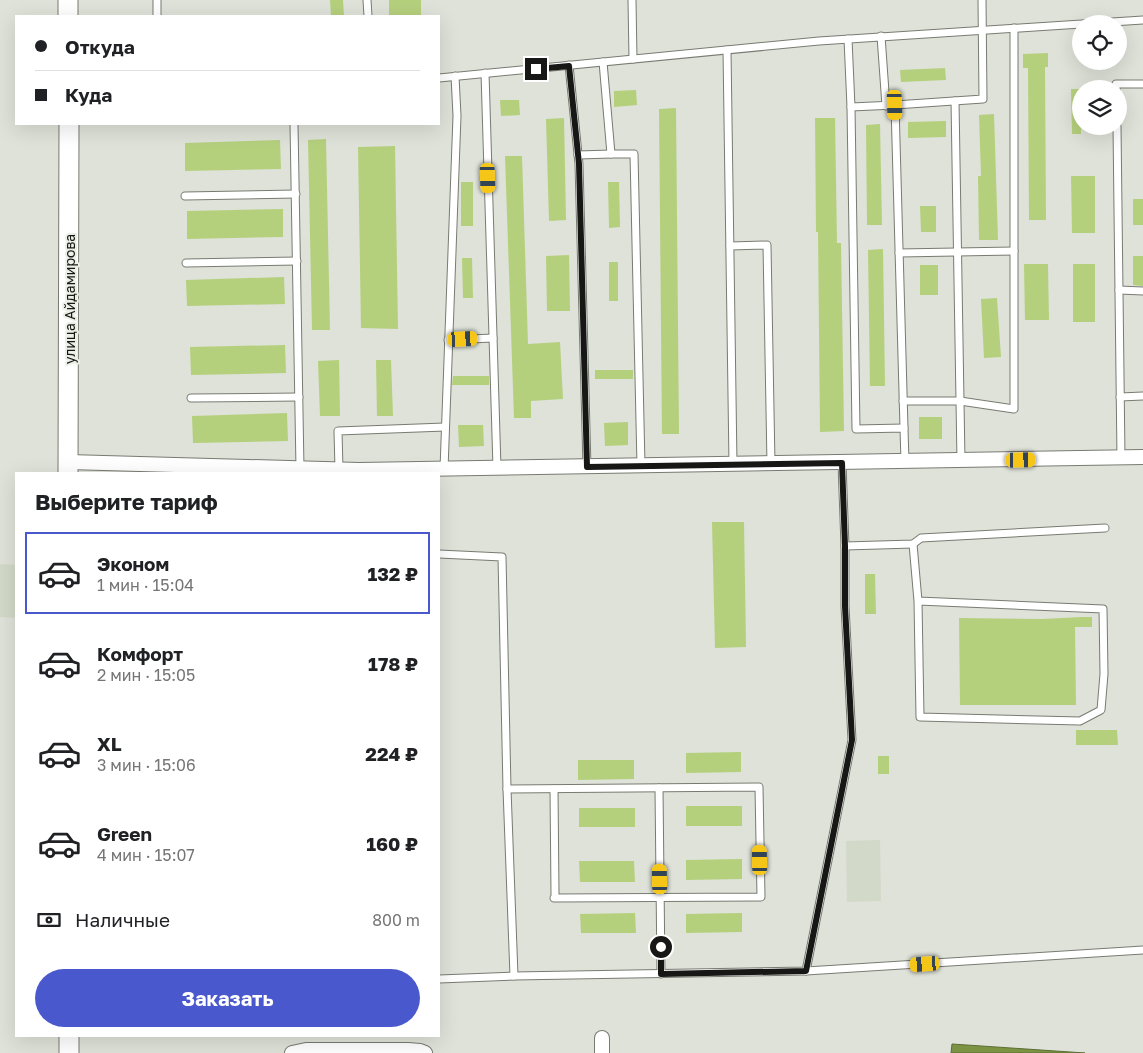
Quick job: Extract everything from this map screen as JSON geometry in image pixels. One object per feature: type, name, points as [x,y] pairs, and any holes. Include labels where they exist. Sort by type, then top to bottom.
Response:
[{"type":"main road","points":[[68,0],[68,15]]},
{"type":"main road","name":"улица Айдамирова","points":[[68,468],[69,125]]},
{"type":"main road","points":[[69,1037],[69,1053]]},
{"type":"street","points":[[68,468],[183,470],[300,469],[359,472],[1143,457]]},
{"type":"street","points":[[602,1038],[602,1053]]},
{"type":"street","points":[[292,1053],[306,1050],[408,1050],[425,1053]]},
{"type":"lane","points":[[157,0],[157,15]]},
{"type":"lane","points":[[367,0],[368,15]]},
{"type":"lane","points":[[632,0],[633,59]]},
{"type":"lane","points":[[851,107],[983,99],[982,0]]},
{"type":"lane","points":[[440,78],[881,36],[1143,20]]},
{"type":"lane","points":[[903,402],[960,401],[1014,408],[1014,28]]},
{"type":"lane","points":[[881,36],[886,106]]},
{"type":"lane","points":[[848,39],[851,107],[856,429],[904,428]]},
{"type":"lane","points":[[727,50],[733,465]]},
{"type":"lane","points":[[603,62],[611,154]]},
{"type":"lane","points":[[569,66],[578,155],[587,467]]},
{"type":"lane","points":[[485,74],[497,468]]},
{"type":"lane","points":[[444,469],[457,116],[455,76]]},
{"type":"lane","points":[[1127,84],[1143,84]]},
{"type":"lane","points":[[956,101],[961,461]]},
{"type":"lane","points":[[895,105],[905,462]]},
{"type":"lane","points":[[294,125],[300,469]]},
{"type":"lane","points":[[1117,135],[1121,458]]},
{"type":"lane","points":[[578,155],[634,154],[641,466]]},
{"type":"lane","points":[[185,196],[296,194]]},
{"type":"lane","points":[[730,246],[767,246],[771,464]]},
{"type":"lane","points":[[899,254],[1014,251]]},
{"type":"lane","points":[[186,263],[297,261]]},
{"type":"lane","points":[[1119,290],[1143,291]]},
{"type":"lane","points":[[448,340],[493,338]]},
{"type":"lane","points":[[1120,397],[1143,396]]},
{"type":"lane","points":[[191,398],[299,397]]},
{"type":"lane","points":[[339,470],[338,431],[445,427]]},
{"type":"lane","points":[[806,971],[852,740],[845,606],[842,463]]},
{"type":"lane","points":[[845,546],[913,544],[921,538],[1105,528]]},
{"type":"lane","points":[[913,544],[918,601],[920,718],[1080,721],[1101,710],[1104,674],[1103,609],[918,601]]},
{"type":"lane","points":[[440,554],[502,558],[507,789],[514,976]]},
{"type":"lane","points":[[507,789],[759,787],[761,897],[554,896],[554,789]]},
{"type":"lane","points":[[659,788],[661,974]]},
{"type":"lane","points":[[440,979],[806,971],[1143,950]]},
{"type":"shaded area","points":[[0,564],[15,565],[15,618],[0,617]]},
{"type":"shaded area","points":[[880,840],[881,901],[847,902],[846,841]]},
{"type":"shaded area","points":[[952,1044],[1085,1053],[951,1053]]},
{"type":"building","points":[[330,0],[343,0],[344,15],[331,15]]},
{"type":"building","points":[[389,0],[421,0],[421,15],[389,15]]},
{"type":"building","points":[[1048,53],[1048,67],[1045,67],[1046,220],[1029,220],[1028,68],[1023,68],[1023,54]]},
{"type":"building","points":[[945,68],[946,80],[901,82],[900,70]]},
{"type":"building","points":[[1071,89],[1072,89],[1072,134]]},
{"type":"building","points":[[636,90],[637,105],[614,107],[614,91]]},
{"type":"building","points":[[500,100],[519,100],[520,115],[501,116]]},
{"type":"building","points":[[676,108],[679,434],[662,434],[659,109]]},
{"type":"building","points":[[994,114],[998,240],[979,240],[978,176],[981,176],[979,115]]},
{"type":"building","points":[[564,118],[566,220],[549,221],[546,119]]},
{"type":"building","points":[[815,118],[835,118],[837,243],[841,243],[844,431],[820,432]]},
{"type":"building","points":[[946,121],[946,137],[908,138],[908,122]]},
{"type":"building","points":[[880,124],[882,225],[867,225],[866,125]]},
{"type":"building","points":[[326,139],[330,330],[312,330],[308,140]]},
{"type":"building","points":[[280,140],[281,169],[185,171],[185,143]]},
{"type":"building","points":[[395,146],[398,329],[361,328],[358,147]]},
{"type":"building","points":[[505,156],[522,156],[528,344],[560,342],[563,399],[531,401],[531,418],[514,418]]},
{"type":"building","points":[[1071,176],[1095,176],[1095,233],[1072,233]]},
{"type":"building","points":[[461,182],[473,182],[473,226],[461,226]]},
{"type":"building","points":[[608,182],[619,182],[620,227],[609,228]]},
{"type":"building","points":[[1133,199],[1143,199],[1143,225],[1133,225]]},
{"type":"building","points":[[920,206],[936,206],[936,232],[921,232]]},
{"type":"building","points":[[283,209],[283,237],[187,239],[187,211]]},
{"type":"building","points":[[883,249],[885,386],[870,386],[868,250]]},
{"type":"building","points":[[569,255],[570,311],[547,311],[546,256]]},
{"type":"building","points":[[1133,256],[1143,256],[1143,286],[1133,285]]},
{"type":"building","points":[[462,258],[472,258],[473,298],[463,298]]},
{"type":"building","points":[[609,262],[618,262],[618,301],[609,301]]},
{"type":"building","points":[[1024,264],[1048,264],[1049,320],[1025,320]]},
{"type":"building","points":[[1073,264],[1095,264],[1095,322],[1073,322]]},
{"type":"building","points":[[920,265],[938,265],[938,295],[920,295]]},
{"type":"building","points":[[284,277],[285,304],[187,306],[186,280]]},
{"type":"building","points":[[997,298],[1001,357],[984,358],[981,299]]},
{"type":"building","points":[[285,345],[286,373],[191,375],[190,347]]},
{"type":"building","points":[[339,360],[340,416],[320,416],[318,361]]},
{"type":"building","points":[[376,360],[391,360],[393,416],[377,416]]},
{"type":"building","points":[[595,370],[633,370],[633,379],[595,379]]},
{"type":"building","points":[[453,376],[489,376],[489,385],[452,385]]},
{"type":"building","points":[[287,413],[288,441],[193,443],[192,416]]},
{"type":"building","points":[[919,417],[942,417],[942,439],[919,439]]},
{"type":"building","points":[[628,422],[628,445],[605,446],[604,423]]},
{"type":"building","points":[[458,425],[483,425],[484,446],[459,447]]},
{"type":"building","points":[[712,522],[744,522],[746,647],[715,648]]},
{"type":"building","points":[[865,574],[875,574],[876,614],[865,614]]},
{"type":"building","points":[[1092,617],[1092,627],[1075,627],[1076,705],[960,705],[959,618],[1042,619]]},
{"type":"building","points":[[1076,730],[1117,730],[1118,745],[1076,745]]},
{"type":"building","points":[[741,752],[741,772],[686,773],[686,753]]},
{"type":"building","points":[[878,756],[889,756],[889,774],[878,774]]},
{"type":"building","points":[[578,760],[634,760],[634,779],[578,780]]},
{"type":"building","points":[[686,806],[742,806],[742,826],[686,826]]},
{"type":"building","points":[[579,808],[635,808],[635,827],[579,827]]},
{"type":"building","points":[[742,859],[742,879],[686,880],[686,860]]},
{"type":"building","points":[[579,861],[634,861],[635,882],[580,882]]},
{"type":"building","points":[[635,913],[636,933],[581,933],[580,914]]},
{"type":"building","points":[[742,913],[742,932],[686,933],[686,914]]},
{"type":"route","points":[[536,69],[569,66],[579,164],[587,467],[842,463],[845,606],[852,740],[806,971],[661,974],[661,947]]}]
